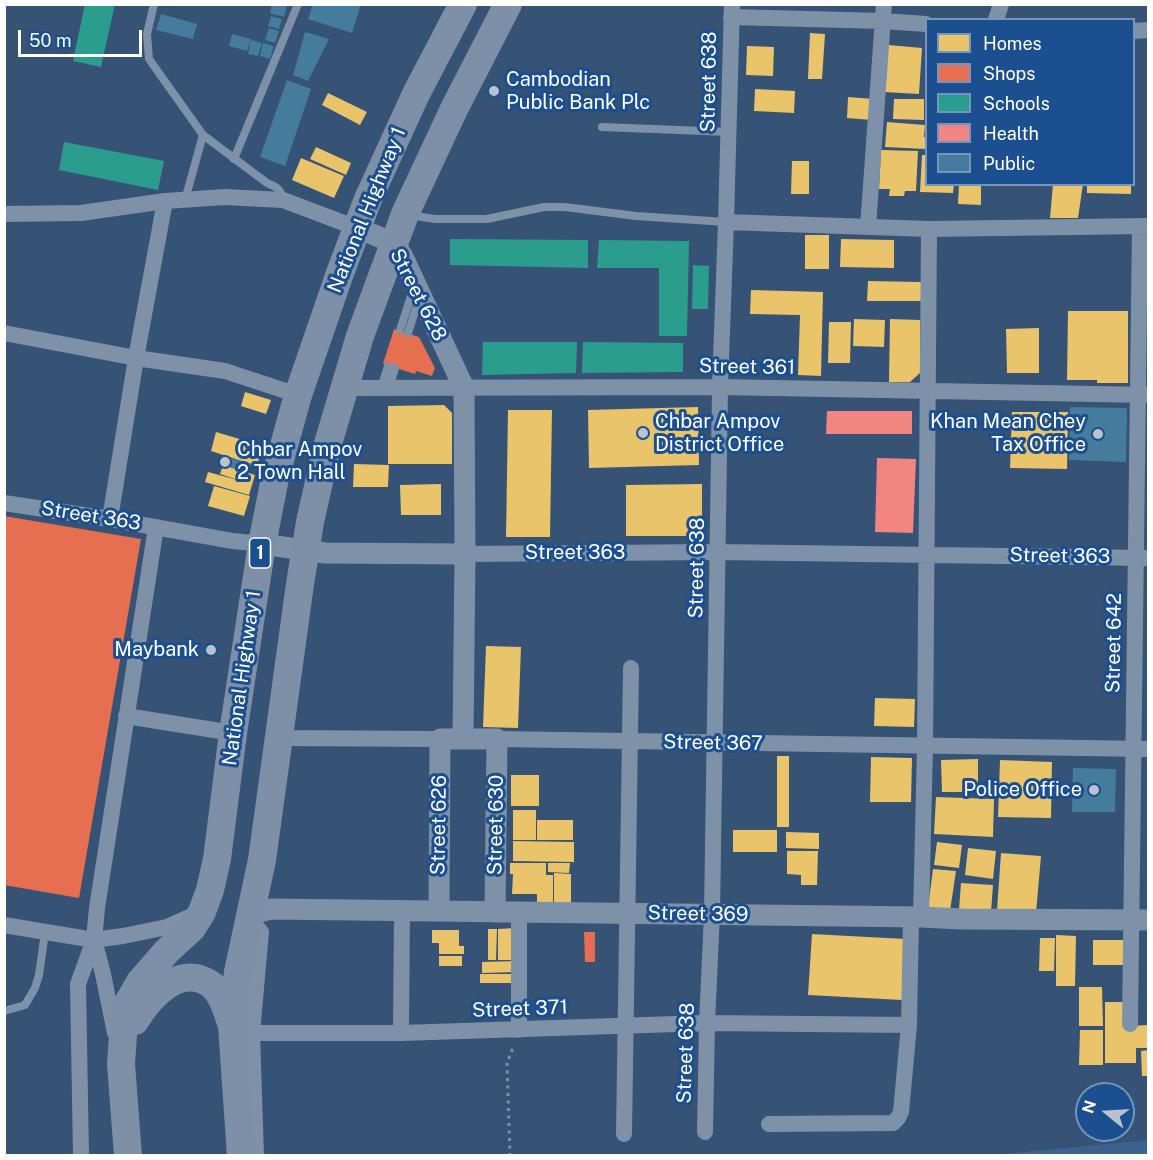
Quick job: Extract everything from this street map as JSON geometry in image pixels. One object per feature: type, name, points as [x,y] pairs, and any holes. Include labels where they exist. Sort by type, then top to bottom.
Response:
[{"type":"highway","name":"National Highway 1","points":[[129,1155],[122,1064],[124,1020],[129,1001],[140,982],[192,928],[202,912],[210,890],[217,859],[233,733],[262,544],[275,478],[298,395],[319,329],[373,189],[411,105],[463,4]]},
{"type":"highway","name":"National Highway 1","points":[[241,1155],[237,1101],[242,1029],[238,972],[261,860],[305,551],[327,447],[360,336],[405,214],[454,109],[508,4]]},
{"type":"highway","points":[[122,1064],[126,1041],[140,1013],[153,996],[176,980],[192,978],[214,987],[242,1029]]},
{"type":"street","points":[[732,11],[883,13],[925,24]]},
{"type":"street","name":"Street 638","points":[[705,1132],[712,914],[720,387],[732,11]]},
{"type":"street","points":[[868,227],[883,13]]},
{"type":"street","name":"Street 628","points":[[4,214],[81,213],[165,201],[225,197],[283,200],[394,243],[403,256],[464,388],[463,739]]},
{"type":"street","points":[[110,519],[136,358],[165,201]]},
{"type":"street","points":[[726,222],[929,229],[1144,226]]},
{"type":"street","name":"Street 642","points":[[1130,1024],[1140,920],[1144,226]]},
{"type":"street","points":[[768,1124],[893,1123],[901,1112],[909,1024],[925,746],[929,229]]},
{"type":"street","points":[[4,333],[225,372],[298,395]]},
{"type":"street","name":"Street 361","points":[[344,388],[720,387],[1143,394]]},
{"type":"street","name":"Street 363","points":[[4,503],[234,541],[325,553],[718,552],[1142,558]]},
{"type":"street","points":[[81,1155],[78,984],[94,940],[156,527]]},
{"type":"street","points":[[624,1134],[631,668]]},
{"type":"street","points":[[126,716],[233,733]]},
{"type":"street","name":"Street 367","points":[[278,738],[1141,749]]},
{"type":"street","name":"Street 626","points":[[439,911],[440,739]]},
{"type":"street","name":"Street 630","points":[[495,912],[497,739]]},
{"type":"street","name":"Street 369","points":[[249,917],[271,909],[1140,920]]},
{"type":"street","points":[[401,1034],[402,911]]},
{"type":"street","points":[[4,926],[94,940],[167,927],[202,912]]},
{"type":"street","points":[[519,912],[519,1030]]},
{"type":"street","points":[[94,940],[104,974],[122,1064]]},
{"type":"street","name":"Street 371","points":[[242,1029],[401,1034],[707,1023],[909,1024]]},
{"type":"street","points":[[242,1029],[256,1155]]},
{"type":"lane","points":[[154,4],[147,34],[149,59],[203,135],[267,183],[277,187],[283,200]]},
{"type":"lane","points":[[234,159],[298,4]]},
{"type":"lane","points":[[602,127],[729,132]]},
{"type":"lane","points":[[185,200],[203,135]]},
{"type":"lane","points":[[405,214],[435,219],[487,219],[544,207],[565,207],[636,216],[726,222]]},
{"type":"lane","points":[[404,332],[418,289]]},
{"type":"lane","points":[[385,388],[392,367]]},
{"type":"lane","points":[[4,1011],[25,1005],[35,988],[45,932]]},
{"type":"path","points":[[510,1155],[507,1063],[519,1030]]},
{"type":"water","points":[[1148,1140],[1148,1155],[991,1155],[1135,1142]]},
{"type":"building: Homes","points":[[810,33],[825,34],[822,79],[808,79]]},
{"type":"building: Homes","points":[[888,45],[922,48],[919,94],[884,92]]},
{"type":"building: Homes","points":[[747,46],[774,47],[773,76],[746,75]]},
{"type":"building: Homes","points":[[755,89],[795,91],[794,113],[754,111]]},
{"type":"building: Homes","points":[[328,93],[367,112],[360,125],[322,105]]},
{"type":"building: Homes","points":[[848,97],[874,99],[872,120],[847,118]]},
{"type":"building: Homes","points":[[894,99],[924,99],[924,120],[893,119]]},
{"type":"building: Homes","points":[[887,122],[925,125],[925,149],[885,147]]},
{"type":"building: Homes","points":[[316,147],[351,163],[346,175],[310,159]]},
{"type":"building: Homes","points":[[881,150],[918,151],[916,191],[905,191],[904,196],[889,196],[890,189],[879,189]]},
{"type":"building: Homes","points":[[922,155],[925,155],[925,186],[954,186],[953,193],[920,192]]},
{"type":"building: Homes","points":[[301,158],[344,176],[334,198],[292,180]]},
{"type":"building: Homes","points":[[792,161],[809,161],[809,194],[791,194]]},
{"type":"building: Homes","points":[[959,186],[981,186],[981,205],[958,204]]},
{"type":"building: Homes","points":[[1053,186],[1083,186],[1078,218],[1050,218]]},
{"type":"building: Homes","points":[[1087,186],[1131,186],[1131,194],[1087,193]]},
{"type":"building: Homes","points":[[805,235],[829,235],[829,269],[805,269]]},
{"type":"building: Homes","points":[[841,239],[894,240],[894,268],[840,267]]},
{"type":"building: Homes","points":[[868,281],[921,282],[921,301],[867,301]]},
{"type":"building: Homes","points":[[751,290],[823,292],[821,376],[798,375],[800,315],[750,314]]},
{"type":"building: Homes","points":[[1068,311],[1128,311],[1128,383],[1067,380]]},
{"type":"building: Homes","points":[[854,319],[885,320],[884,347],[853,346]]},
{"type":"building: Homes","points":[[890,319],[920,320],[920,373],[910,382],[889,382]]},
{"type":"building: Homes","points":[[829,322],[851,322],[850,363],[828,363]]},
{"type":"building: Homes","points":[[1039,328],[1039,373],[1007,373],[1006,329]]},
{"type":"building: Homes","points":[[245,392],[271,400],[266,414],[241,406]]},
{"type":"building: Homes","points":[[444,405],[452,413],[452,464],[388,464],[388,406]]},
{"type":"building: Homes","name":"Chbar Ampov District Office","points":[[698,407],[699,465],[589,468],[588,410]]},
{"type":"building: Homes","points":[[508,410],[552,410],[550,537],[506,537]]},
{"type":"building: Homes","points":[[1012,412],[1068,412],[1067,469],[1010,468]]},
{"type":"building: Homes","points":[[216,432],[263,446],[257,466],[211,451]]},
{"type":"building: Homes","points":[[354,464],[389,465],[388,487],[353,487]]},
{"type":"building: Homes","points":[[223,465],[255,475],[249,495],[205,482],[208,472],[241,481],[220,474]]},
{"type":"building: Homes","points":[[441,484],[441,515],[401,515],[400,485]]},
{"type":"building: Homes","points":[[702,484],[702,536],[626,536],[626,485]]},
{"type":"building: Homes","points":[[214,486],[250,496],[244,516],[208,506]]},
{"type":"building: Homes","points":[[486,646],[521,647],[518,728],[483,727]]},
{"type":"building: Homes","points":[[875,698],[915,699],[914,727],[874,726]]},
{"type":"building: Homes","points":[[777,756],[789,756],[789,827],[777,827]]},
{"type":"building: Homes","points":[[871,757],[912,758],[911,802],[870,802]]},
{"type":"building: Homes","points":[[978,759],[978,792],[942,792],[941,760]]},
{"type":"building: Homes","points":[[1000,760],[1052,762],[1051,818],[998,817]]},
{"type":"building: Homes","points":[[511,775],[539,775],[539,806],[511,806]]},
{"type":"building: Homes","points":[[936,797],[994,799],[993,837],[934,834]]},
{"type":"building: Homes","points":[[513,810],[536,810],[536,840],[513,840]]},
{"type":"building: Homes","points":[[537,820],[573,820],[573,840],[537,840]]},
{"type":"building: Homes","points":[[733,830],[777,830],[777,852],[733,852]]},
{"type":"building: Homes","points":[[786,832],[819,833],[819,849],[786,848]]},
{"type":"building: Homes","points":[[513,841],[574,842],[574,862],[513,861]]},
{"type":"building: Homes","points":[[937,842],[962,845],[959,868],[934,865]]},
{"type":"building: Homes","points":[[968,848],[996,851],[993,879],[965,875]]},
{"type":"building: Homes","points":[[787,851],[818,851],[817,885],[801,885],[801,875],[787,874]]},
{"type":"building: Homes","points":[[1001,853],[1041,856],[1036,913],[997,910]]},
{"type":"building: Homes","points":[[510,863],[546,863],[546,875],[553,875],[553,905],[537,905],[537,894],[512,894],[513,874],[510,874]]},
{"type":"building: Homes","points":[[548,863],[570,863],[569,873],[548,872]]},
{"type":"building: Homes","points":[[933,869],[956,871],[950,911],[928,908]]},
{"type":"building: Homes","points":[[554,873],[571,874],[571,905],[554,905]]},
{"type":"building: Homes","points":[[961,883],[993,885],[991,912],[959,910]]},
{"type":"building: Homes","points":[[515,928],[515,960],[498,960],[498,929]]},
{"type":"building: Homes","points":[[488,929],[497,929],[496,960],[488,960]]},
{"type":"building: Homes","points":[[432,930],[459,930],[459,946],[464,946],[464,954],[439,954],[439,943],[432,943]]},
{"type":"building: Homes","points":[[812,934],[905,939],[902,1000],[808,995]]},
{"type":"building: Homes","points":[[1056,935],[1076,936],[1075,986],[1056,986]]},
{"type":"building: Homes","points":[[1040,938],[1055,938],[1054,971],[1039,971]]},
{"type":"building: Homes","points":[[1093,940],[1127,940],[1127,965],[1093,965]]},
{"type":"building: Homes","points":[[439,956],[462,956],[462,966],[439,966]]},
{"type":"building: Homes","points":[[516,961],[516,972],[482,973],[482,962]]},
{"type":"building: Homes","points":[[480,974],[511,974],[511,983],[480,983]]},
{"type":"building: Homes","points":[[1079,987],[1102,987],[1103,1026],[1079,1026]]},
{"type":"building: Homes","points":[[1105,1002],[1127,1002],[1127,1026],[1148,1025],[1148,1048],[1136,1048],[1136,1063],[1105,1063]]},
{"type":"building: Homes","points":[[1080,1030],[1103,1030],[1103,1065],[1079,1065]]},
{"type":"building: Homes","points":[[1148,1050],[1148,1076],[1142,1076],[1141,1051]]},
{"type":"building: Shops","points":[[394,329],[419,337],[435,368],[432,376],[416,371],[415,374],[383,364]]},
{"type":"building: Shops","points":[[4,516],[141,539],[79,898],[4,885]]},
{"type":"building: Shops","points":[[584,932],[595,932],[595,962],[585,962]]},
{"type":"building: Schools","points":[[85,4],[115,4],[101,67],[73,61]]},
{"type":"building: Schools","points":[[64,142],[164,161],[158,190],[59,170]]},
{"type":"building: Schools","points":[[450,239],[588,240],[588,268],[450,265]]},
{"type":"building: Schools","points":[[599,240],[689,241],[687,336],[659,336],[659,268],[597,268]]},
{"type":"building: Schools","points":[[693,265],[709,266],[708,309],[692,309]]},
{"type":"building: Schools","points":[[483,342],[577,342],[576,373],[482,375]]},
{"type":"building: Schools","points":[[583,342],[683,343],[683,372],[582,373]]},
{"type":"building: Health","points":[[827,411],[912,411],[912,434],[826,434]]},
{"type":"building: Health","points":[[877,458],[916,459],[913,533],[875,532]]},
{"type":"building: Public","points":[[272,4],[287,5],[284,17],[270,13]]},
{"type":"building: Public","points":[[313,4],[361,4],[352,33],[308,19]]},
{"type":"building: Public","points":[[161,14],[197,24],[193,39],[156,30]]},
{"type":"building: Public","points":[[271,16],[282,19],[279,29],[268,26]]},
{"type":"building: Public","points":[[269,28],[279,31],[275,43],[265,40]]},
{"type":"building: Public","points":[[305,32],[329,39],[308,81],[293,75]]},
{"type":"building: Public","points":[[232,34],[251,39],[247,51],[229,46]]},
{"type":"building: Public","points":[[251,40],[262,43],[258,56],[248,54]]},
{"type":"building: Public","points":[[263,43],[274,46],[270,59],[260,56]]},
{"type":"building: Public","points":[[287,80],[311,89],[285,166],[260,157]]},
{"type":"building: Public","name":"Khan Mean Chey Tax Office","points":[[1070,407],[1127,408],[1126,462],[1069,460]]},
{"type":"building: Public","points":[[226,457],[252,464],[249,473],[223,465]]},
{"type":"building: Public","name":"Police Office","points":[[1073,768],[1116,769],[1115,812],[1072,812]]},
{"type":"place","name":"Cambodian Public Bank Plc","points":[[494,91]]},
{"type":"place","name":"Chbar Ampov District Office","points":[[643,433]]},
{"type":"place","name":"Khan Mean Chey Tax Office","points":[[1098,434]]},
{"type":"place","name":"Chbar Ampov 2 Town Hall","points":[[225,462]]},
{"type":"place","name":"Maybank","points":[[211,650]]},
{"type":"place","name":"Police Office","points":[[1094,790]]}]
